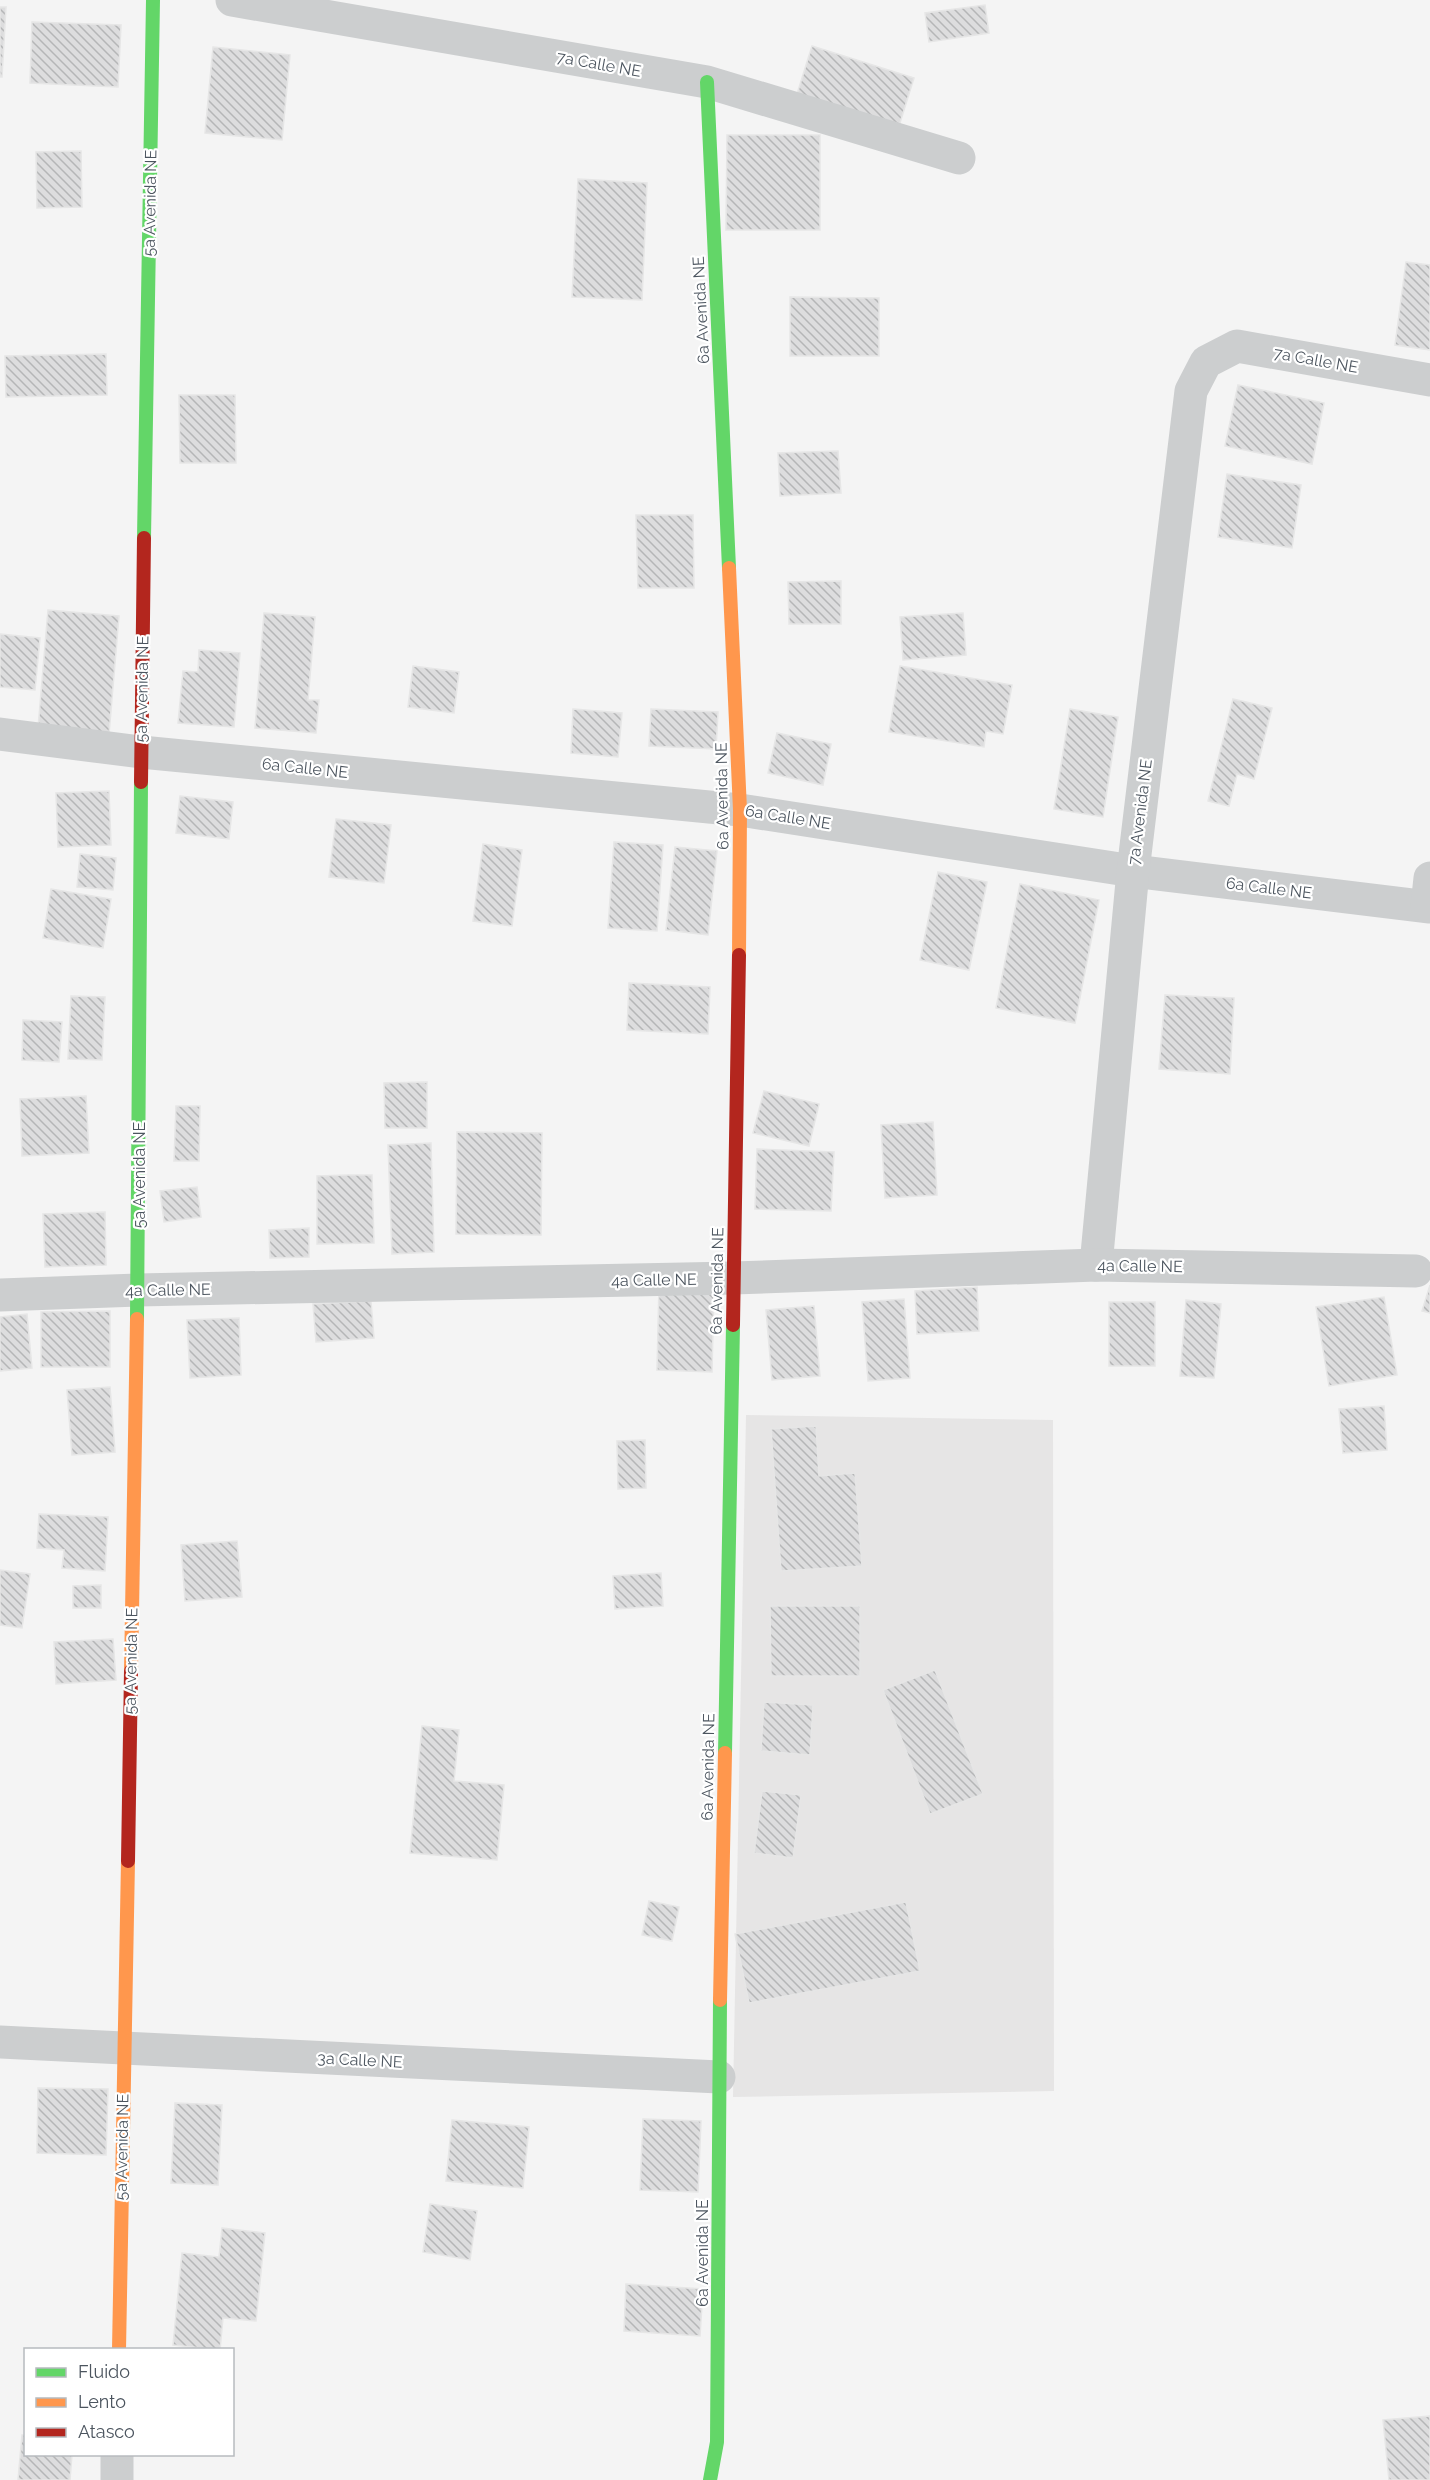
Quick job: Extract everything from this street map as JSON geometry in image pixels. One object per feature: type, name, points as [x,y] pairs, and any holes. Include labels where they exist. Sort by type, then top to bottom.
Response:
[{"type":"street","name":"5a Avenida NE","points":[[119,2348],[138,1290],[141,752],[153,0]]},
{"type":"street","name":"7a Calle NE","points":[[232,0],[707,82],[958,158]]},
{"type":"street","name":"6a Avenida NE","points":[[707,82],[740,810],[739,1017],[720,2077],[717,2442],[710,2480]]},
{"type":"street","name":"7a Calle NE","points":[[1206,362],[1237,346],[1430,380]]},
{"type":"street","name":"7a Avenida NE","points":[[1096,1266],[1133,871],[1191,391],[1206,362]]},
{"type":"street","name":"6a Calle NE","points":[[0,734],[141,752],[740,810],[1133,871],[1429,897]]},
{"type":"street","name":"4a Calle NE","points":[[0,1295],[733,1278],[1096,1266],[1416,1271]]},
{"type":"street","name":"3a Calle NE","points":[[0,2042],[720,2077]]},
{"type":"street","points":[[117,2456],[117,2480]]},
{"type":"shaded area","points":[[746,1415],[1053,1420],[1054,2091],[733,2097]]},
{"type":"building","points":[[985,5],[989,33],[929,42],[925,13]]},
{"type":"building","points":[[0,7],[6,7],[2,77],[0,77]]},
{"type":"building","points":[[32,22],[121,25],[118,87],[30,83]]},
{"type":"building","points":[[812,46],[914,78],[899,126],[797,94]]},
{"type":"building","points":[[213,47],[290,55],[282,140],[205,133]]},
{"type":"building","points":[[727,135],[820,135],[820,230],[726,230]]},
{"type":"building","points":[[81,151],[82,207],[37,208],[36,152]]},
{"type":"building","points":[[578,179],[647,183],[642,300],[572,297]]},
{"type":"building","points":[[1406,262],[1430,265],[1430,350],[1395,345]]},
{"type":"building","points":[[790,297],[879,298],[879,356],[790,356]]},
{"type":"building","points":[[106,354],[107,395],[6,397],[5,356]]},
{"type":"building","points":[[1238,385],[1324,403],[1312,464],[1225,446]]},
{"type":"building","points":[[179,395],[235,395],[236,463],[180,463]]},
{"type":"building","points":[[838,451],[841,493],[780,496],[778,453]]},
{"type":"building","points":[[1227,474],[1301,485],[1292,548],[1218,537]]},
{"type":"building","points":[[636,515],[693,515],[694,588],[638,588]]},
{"type":"building","points":[[841,581],[841,624],[789,624],[788,582]]},
{"type":"building","points":[[48,610],[119,616],[109,734],[38,728]]},
{"type":"building","points":[[264,613],[315,617],[308,700],[319,700],[316,733],[255,728]]},
{"type":"building","points":[[963,613],[966,655],[903,660],[900,617]]},
{"type":"building","points":[[0,634],[40,638],[35,690],[0,687]]},
{"type":"building","points":[[199,650],[240,653],[234,727],[178,723],[183,671],[198,672]]},
{"type":"building","points":[[413,666],[459,672],[454,713],[408,707]]},
{"type":"building","points":[[900,666],[1012,685],[1003,734],[986,731],[984,747],[889,732]]},
{"type":"building","points":[[1233,699],[1272,708],[1254,779],[1237,774],[1229,806],[1208,801]]},
{"type":"building","points":[[573,709],[622,713],[618,757],[571,753]]},
{"type":"building","points":[[651,709],[718,712],[716,749],[649,746]]},
{"type":"building","points":[[1070,709],[1118,717],[1103,817],[1054,809]]},
{"type":"building","points":[[777,733],[831,744],[823,785],[768,773]]},
{"type":"building","points":[[109,791],[111,845],[58,847],[56,793]]},
{"type":"building","points":[[180,796],[233,802],[229,839],[176,833]]},
{"type":"building","points":[[336,819],[391,825],[384,883],[329,877]]},
{"type":"building","points":[[614,842],[663,845],[657,931],[608,928]]},
{"type":"building","points":[[483,844],[522,850],[512,926],[473,921]]},
{"type":"building","points":[[675,847],[717,851],[708,935],[666,930]]},
{"type":"building","points":[[80,854],[116,858],[113,890],[77,887]]},
{"type":"building","points":[[938,872],[987,882],[969,970],[920,960]]},
{"type":"building","points":[[1020,884],[1099,900],[1075,1023],[996,1008]]},
{"type":"building","points":[[51,889],[111,899],[103,948],[43,938]]},
{"type":"building","points":[[629,983],[710,987],[708,1034],[627,1030]]},
{"type":"building","points":[[1165,995],[1234,998],[1230,1074],[1159,1069]]},
{"type":"building","points":[[71,996],[105,997],[102,1060],[68,1059]]},
{"type":"building","points":[[23,1020],[62,1022],[59,1062],[22,1060]]},
{"type":"building","points":[[427,1082],[427,1128],[385,1128],[384,1083]]},
{"type":"building","points":[[764,1091],[819,1104],[809,1146],[753,1133]]},
{"type":"building","points":[[86,1096],[89,1153],[22,1156],[20,1099]]},
{"type":"building","points":[[176,1106],[200,1106],[199,1161],[174,1161]]},
{"type":"building","points":[[933,1122],[937,1195],[885,1198],[881,1125]]},
{"type":"building","points":[[457,1132],[542,1133],[541,1235],[456,1234]]},
{"type":"building","points":[[431,1143],[434,1252],[392,1254],[388,1145]]},
{"type":"building","points":[[757,1149],[834,1152],[831,1211],[755,1209]]},
{"type":"building","points":[[372,1175],[374,1243],[317,1244],[317,1176]]},
{"type":"building","points":[[197,1187],[201,1217],[164,1222],[160,1191]]},
{"type":"building","points":[[105,1212],[106,1265],[45,1267],[43,1214]]},
{"type":"building","points":[[309,1228],[309,1257],[270,1258],[269,1230]]},
{"type":"building","points":[[659,1285],[714,1286],[712,1372],[657,1370]]},
{"type":"building","points":[[1430,1285],[1430,1313],[1422,1311]]},
{"type":"building","points":[[977,1287],[979,1331],[917,1334],[915,1291]]},
{"type":"building","points":[[1384,1297],[1397,1375],[1329,1386],[1316,1307]]},
{"type":"building","points":[[904,1299],[910,1378],[868,1381],[862,1302]]},
{"type":"building","points":[[1186,1300],[1221,1304],[1214,1378],[1180,1376]]},
{"type":"building","points":[[371,1301],[374,1338],[316,1342],[313,1304]]},
{"type":"building","points":[[1109,1302],[1155,1302],[1155,1366],[1109,1366]]},
{"type":"building","points":[[814,1306],[820,1376],[772,1380],[766,1310]]},
{"type":"building","points":[[110,1311],[110,1367],[41,1367],[41,1312]]},
{"type":"building","points":[[27,1314],[32,1368],[0,1371],[0,1317]]},
{"type":"building","points":[[239,1318],[241,1375],[190,1378],[187,1320]]},
{"type":"building","points":[[110,1387],[115,1452],[72,1455],[67,1390]]},
{"type":"building","points":[[1384,1406],[1387,1450],[1343,1453],[1339,1409]]},
{"type":"building","points":[[816,1426],[819,1476],[855,1473],[862,1566],[781,1571],[771,1429]]},
{"type":"building","points":[[645,1440],[646,1488],[618,1489],[617,1441]]},
{"type":"building","points":[[39,1514],[108,1517],[105,1571],[62,1568],[64,1550],[37,1548]]},
{"type":"building","points":[[237,1541],[242,1597],[185,1601],[181,1545]]},
{"type":"building","points":[[0,1570],[30,1574],[22,1628],[0,1625]]},
{"type":"building","points":[[661,1573],[663,1606],[615,1609],[613,1576]]},
{"type":"building","points":[[101,1585],[101,1608],[73,1608],[73,1586]]},
{"type":"building","points":[[770,1606],[860,1606],[860,1676],[771,1676]]},
{"type":"building","points":[[113,1639],[116,1680],[56,1684],[54,1642]]},
{"type":"building","points":[[935,1670],[983,1794],[930,1814],[883,1690]]},
{"type":"building","points":[[764,1702],[813,1705],[810,1755],[761,1751]]},
{"type":"building","points":[[422,1726],[459,1730],[454,1781],[504,1785],[497,1860],[410,1853]]},
{"type":"building","points":[[762,1791],[801,1795],[793,1858],[754,1853]]},
{"type":"building","points":[[649,1901],[679,1907],[672,1941],[642,1935]]},
{"type":"building","points":[[906,1902],[920,1971],[749,2003],[735,1934]]},
{"type":"building","points":[[38,2088],[108,2089],[106,2155],[37,2153]]},
{"type":"building","points":[[175,2103],[222,2105],[218,2185],[171,2183]]},
{"type":"building","points":[[643,2119],[701,2121],[698,2192],[640,2190]]},
{"type":"building","points":[[452,2120],[529,2127],[523,2188],[446,2181]]},
{"type":"building","points":[[430,2204],[477,2211],[470,2260],[423,2252]]},
{"type":"building","points":[[222,2228],[265,2233],[256,2321],[223,2318],[220,2348],[173,2345],[182,2253],[219,2257]]},
{"type":"building","points":[[626,2284],[703,2289],[700,2336],[624,2331]]},
{"type":"building","points":[[1430,2416],[1430,2480],[1389,2480],[1383,2420]]},
{"type":"building","points":[[22,2435],[24,2435],[24,2456],[72,2456],[70,2480],[18,2480]]},
{"type":"traffic: fast","points":[[144,538],[153,0]]},
{"type":"traffic: fast","points":[[707,82],[729,568]]},
{"type":"traffic: fast","points":[[137,1319],[141,782]]},
{"type":"traffic: fast","points":[[725,1753],[733,1325]]},
{"type":"traffic: fast","points":[[710,2480],[717,2442],[720,2000]]},
{"type":"traffic: slow","points":[[729,568],[740,810],[739,955]]},
{"type":"traffic: slow","points":[[131,1671],[137,1319]]},
{"type":"traffic: slow","points":[[720,2000],[725,1753]]},
{"type":"traffic: slow","points":[[119,2348],[128,1861]]},
{"type":"traffic: jam","points":[[141,782],[144,538]]},
{"type":"traffic: jam","points":[[733,1325],[739,955]]},
{"type":"traffic: jam","points":[[128,1861],[131,1671]]}]
